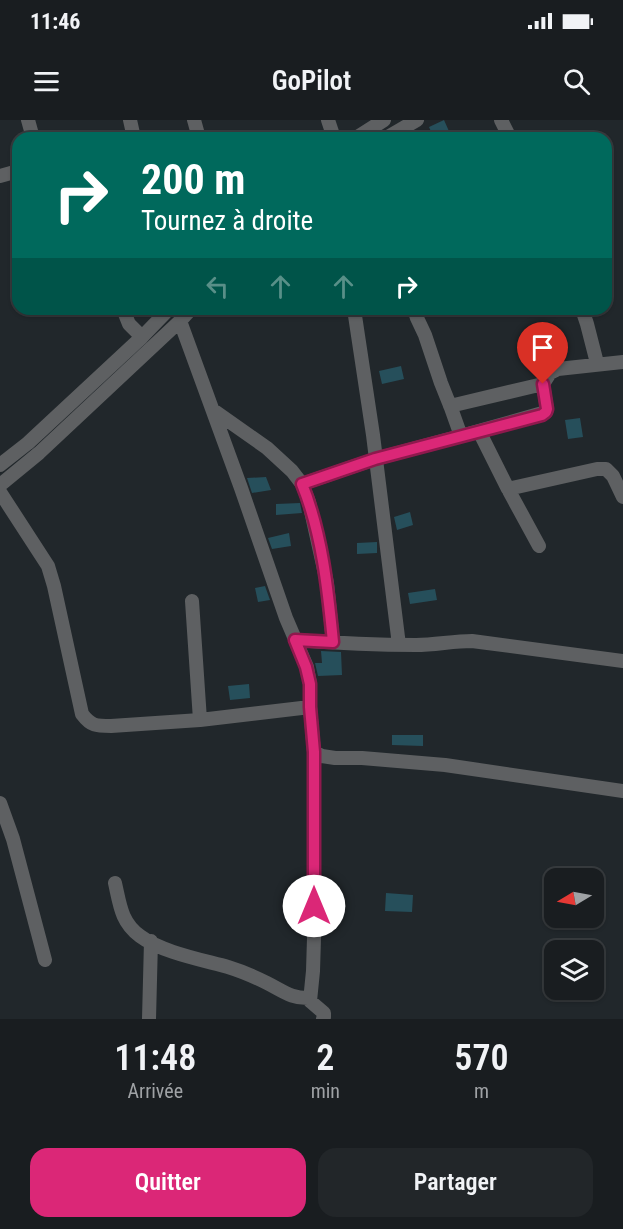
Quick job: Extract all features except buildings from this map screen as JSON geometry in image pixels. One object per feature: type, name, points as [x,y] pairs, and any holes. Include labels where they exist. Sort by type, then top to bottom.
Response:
[{"type":"street","points":[[396,132],[417,120]]},
{"type":"street","points":[[365,132],[382,121]]},
{"type":"street","points":[[125,315],[129,324],[142,337]]},
{"type":"street","points":[[0,465],[28,443],[163,315]]},
{"type":"street","points":[[0,485],[39,453],[186,315]]},
{"type":"street","points":[[355,315],[399,645]]},
{"type":"street","points":[[417,315],[461,436]]},
{"type":"street","points":[[584,315],[597,363]]},
{"type":"street","points":[[180,321],[268,569],[306,667],[310,684],[314,752],[314,917],[310,998],[312,1004],[324,1013],[323,1019]]},
{"type":"street","points":[[302,484],[375,459],[546,412],[543,384],[550,373],[558,369],[597,363],[623,362]]},
{"type":"street","points":[[450,406],[543,384]]},
{"type":"street","points":[[213,410],[267,448],[292,471],[302,484],[309,502],[327,584],[333,642]]},
{"type":"street","points":[[479,431],[539,546]]},
{"type":"street","points":[[508,489],[606,469],[613,476],[623,496]]},
{"type":"street","points":[[0,492],[48,566],[82,714],[89,724],[111,726],[200,720],[310,707]]},
{"type":"street","points":[[192,601],[200,720]]},
{"type":"street","points":[[295,640],[399,645],[438,644],[456,640],[472,641],[623,661]]},
{"type":"street","points":[[314,752],[335,758],[445,765],[623,791]]},
{"type":"street","points":[[0,803],[45,960]]},
{"type":"street","points":[[115,884],[123,916],[130,927],[141,937],[167,949],[231,968],[300,999],[310,998]]},
{"type":"street","points":[[149,1019],[150,942]]},
{"type":"route","points":[[314,906],[314,752],[310,684],[302,654],[295,640],[333,642],[327,584],[309,502],[302,484],[375,459],[542,415],[547,409],[543,384]]}]
